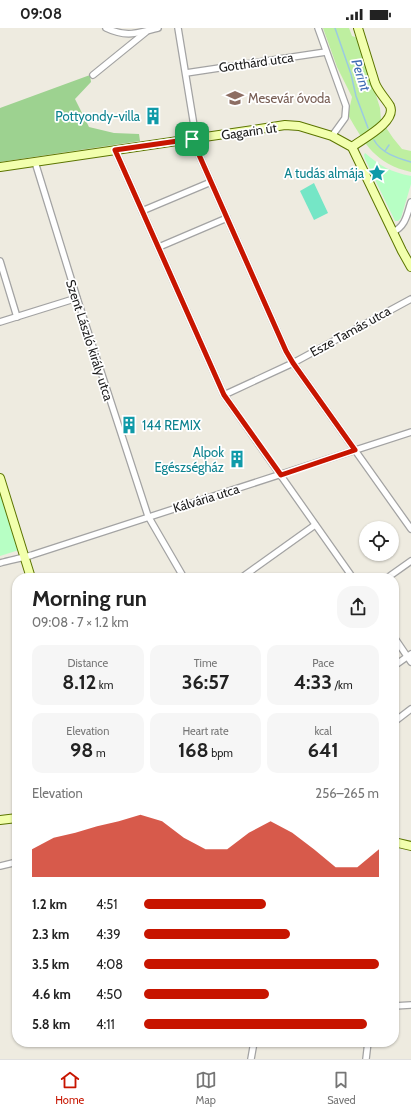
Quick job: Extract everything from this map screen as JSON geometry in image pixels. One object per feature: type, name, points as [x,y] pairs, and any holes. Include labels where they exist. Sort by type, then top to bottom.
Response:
[{"type":"street","points":[[106,28],[122,34],[130,35],[158,28]]},
{"type":"street","points":[[178,28],[186,72],[194,139],[211,182],[286,351],[411,529]]},
{"type":"street","points":[[318,28],[346,106],[345,118],[332,136]]},
{"type":"street","points":[[360,28],[378,90],[391,109],[389,117],[381,127],[352,147],[411,267]]},
{"type":"street","points":[[93,75],[146,32]]},
{"type":"street","name":"Gotthárd utca","points":[[186,72],[326,52]]},
{"type":"street","name":"Gagarin út","points":[[0,167],[285,125],[300,126],[332,136],[352,147]]},
{"type":"street","points":[[115,150],[224,395],[349,573]]},
{"type":"street","name":"Szent László király utca","points":[[35,162],[77,298],[148,516],[181,573]]},
{"type":"street","points":[[142,211],[211,182]]},
{"type":"street","points":[[393,232],[400,229],[405,221],[411,202]]},
{"type":"street","points":[[159,247],[227,218]]},
{"type":"street","points":[[0,261],[17,317]]},
{"type":"street","points":[[0,322],[77,298]]},
{"type":"street","name":"Esze Tamás utca","points":[[224,395],[293,363],[411,299]]},
{"type":"street","name":"Kálvária utca","points":[[0,563],[24,557],[411,432]]},
{"type":"street","points":[[0,478],[29,573]]},
{"type":"street","points":[[248,573],[315,525]]},
{"type":"street","points":[[394,573],[411,561]]},
{"type":"street","points":[[399,644],[409,655],[411,662]]},
{"type":"street","points":[[399,662],[409,655]]},
{"type":"street","points":[[399,718],[411,709]]},
{"type":"street","points":[[0,820],[12,819]]},
{"type":"street","points":[[399,843],[411,846]]},
{"type":"street","points":[[0,866],[12,863]]},
{"type":"street","points":[[399,1006],[411,1005]]},
{"type":"street","points":[[250,1059],[253,1047]]},
{"type":"street","points":[[366,1059],[367,1047]]},
{"type":"green space","points":[[323,28],[349,28],[352,36],[358,38],[380,108],[381,120],[402,149],[411,151],[411,172],[388,164],[372,151],[360,135],[348,115],[352,97],[337,67]]},
{"type":"green space","points":[[90,75],[91,82],[75,99],[89,127],[114,133],[139,134],[140,141],[0,162],[0,108]]},
{"type":"green space","points":[[365,153],[386,168],[397,173],[411,176],[411,184],[401,218],[398,221],[395,221],[365,159]]},
{"type":"green space","points":[[314,183],[328,213],[314,220],[300,191]]},
{"type":"green space","points":[[0,490],[19,550],[0,556]]},
{"type":"waterway","name":"Perint","points":[[335,28],[351,74],[356,96],[368,128]]},
{"type":"waterway","name":"Perint","points":[[374,140],[385,152],[411,162]]},
{"type":"waterway","name":"Perint","points":[[385,151],[389,145]]},
{"type":"place","name":"Mesevár óvoda","points":[[235,98]]},
{"type":"place","name":"Pottyondy-villa","points":[[153,116]]},
{"type":"place","name":"A tudás almája","points":[[377,173]]},
{"type":"place","name":"144 REMIX","points":[[129,425]]},
{"type":"place","name":"Alpok Egészségház","points":[[237,459]]},
{"type":"route","points":[[192,139],[286,351],[355,450],[281,475],[224,395],[115,150],[192,139]]}]
